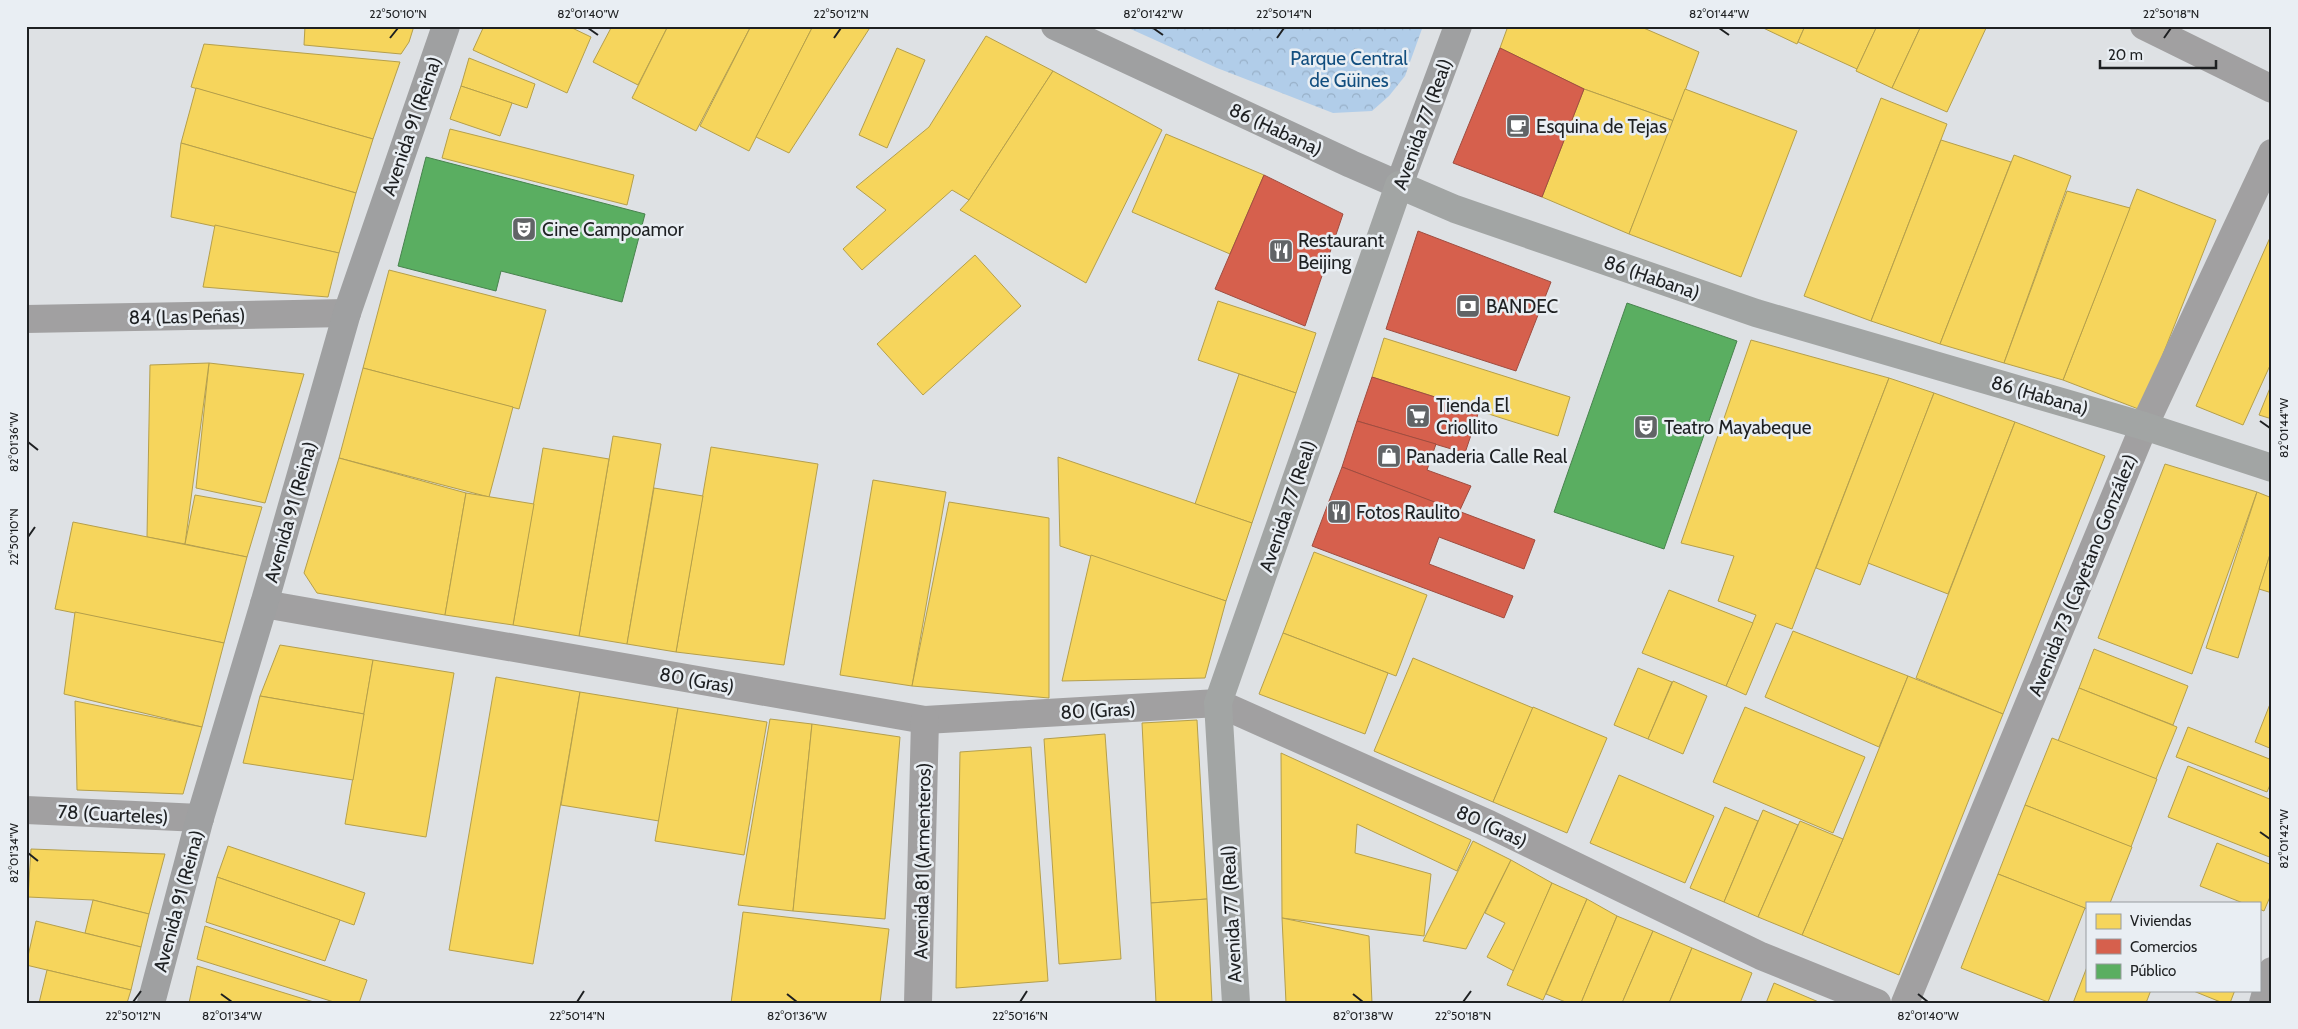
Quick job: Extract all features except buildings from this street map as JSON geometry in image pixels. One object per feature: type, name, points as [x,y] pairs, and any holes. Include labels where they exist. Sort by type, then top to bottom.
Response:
[{"type":"main road","name":"Avenida 91 (Reina)","points":[[151,1003],[200,818],[264,604],[347,313],[446,26]]},
{"type":"main road","name":"86 (Habana)","points":[[1055,26],[1342,160],[1455,209],[1756,313],[2144,426],[2272,468]]},
{"type":"main road","name":"Avenida 77 (Real)","points":[[1236,1003],[1218,703],[1399,185],[1458,26]]},
{"type":"street","points":[[2144,26],[2272,89]]},
{"type":"street","name":"Avenida 73 (Cayetano González)","points":[[1905,1003],[2144,426],[2272,153]]},
{"type":"street","name":"84 (Las Peñas)","points":[[26,319],[347,313]]},
{"type":"street","name":"80 (Gras)","points":[[264,604],[925,720],[1218,703],[1489,824],[1760,956],[1877,1003]]},
{"type":"street","name":"Avenida 81 (Armenteros)","points":[[918,1003],[925,720]]},
{"type":"street","name":"78 (Cuarteles)","points":[[26,810],[200,818]]},
{"type":"street","points":[[2263,1003],[2272,971]]},
{"type":"green space","name":"Parque Central de Güines","points":[[1124,26],[1423,26],[1405,76],[1389,96],[1372,111],[1333,113],[1217,68]]},
{"type":"place","name":"Esquina de Tejas","points":[[1518,126]]},
{"type":"place","name":"Cine Campoamor","points":[[524,229]]},
{"type":"place","name":"Restaurant Beijing","points":[[1281,251]]},
{"type":"place","name":"BANDEC","points":[[1468,306]]},
{"type":"place","name":"Tienda El Criollito","points":[[1418,416]]},
{"type":"place","name":"Teatro Mayabeque","points":[[1646,427]]},
{"type":"place","name":"Panaderia Calle Real","points":[[1389,456]]},
{"type":"place","name":"Fotos Raulito","points":[[1339,512]]}]
